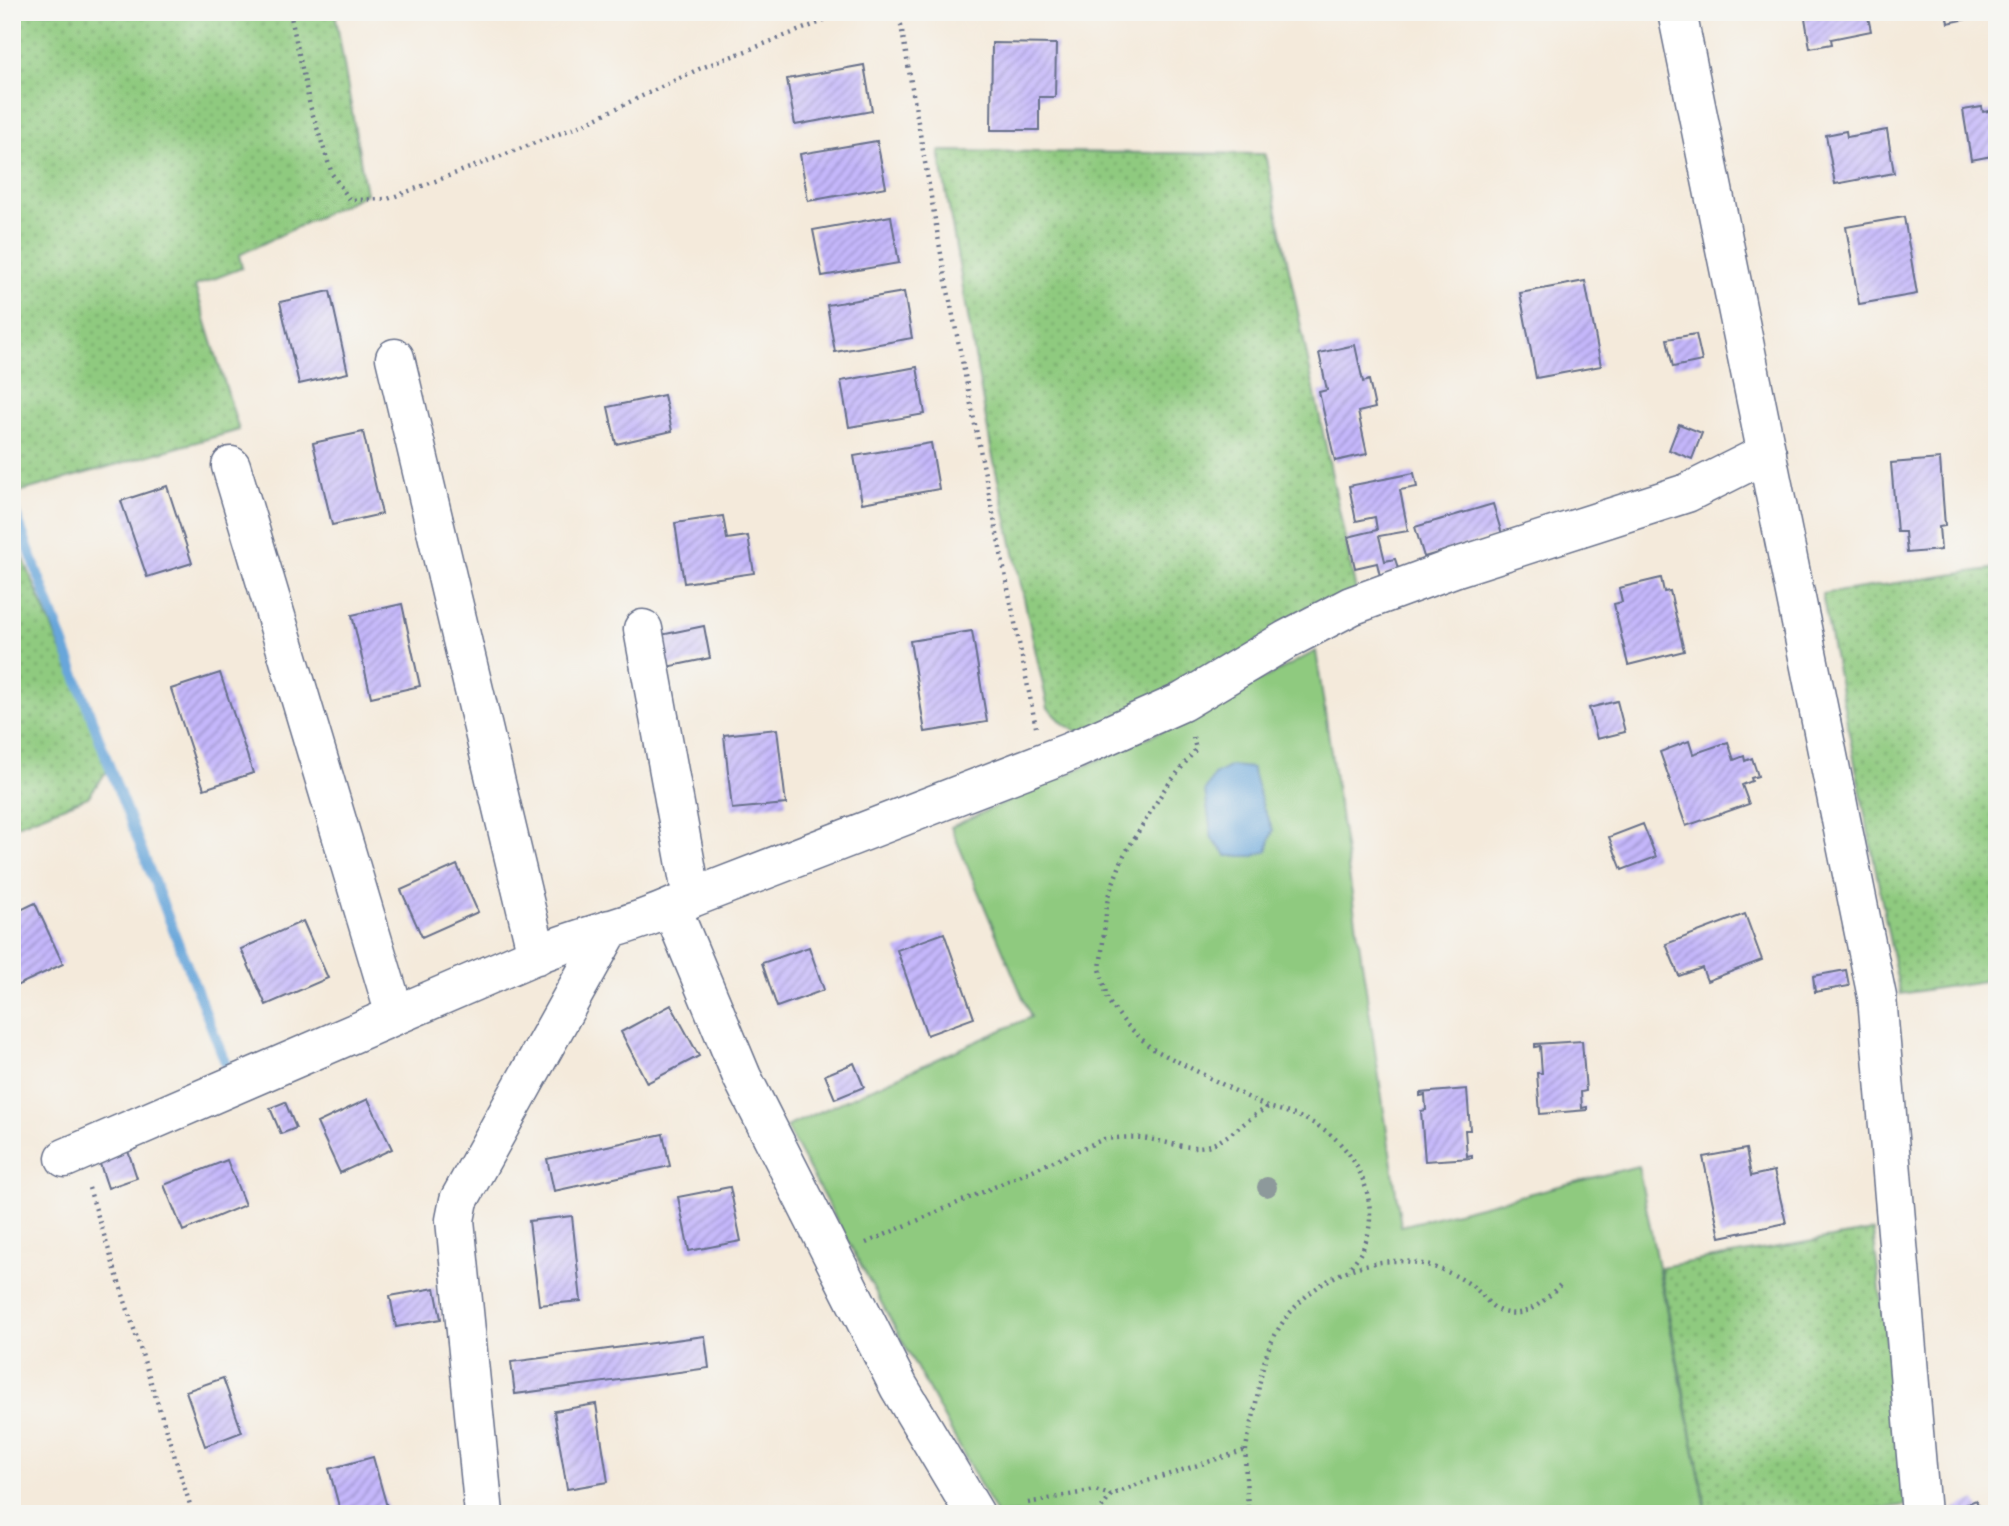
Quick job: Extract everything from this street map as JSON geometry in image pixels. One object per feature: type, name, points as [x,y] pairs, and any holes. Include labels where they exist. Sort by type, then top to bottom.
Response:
[{"type":"street","points":[[1677,12],[1877,997],[1921,1514]]},
{"type":"street","points":[[395,358],[537,955]]},
{"type":"street","points":[[71,1155],[537,955],[682,903],[1044,762],[1182,702],[1286,640],[1351,606],[1454,568],[1687,493],[1766,453]]},
{"type":"street","points":[[231,466],[395,1015]]},
{"type":"street","points":[[643,629],[682,903],[743,1077],[899,1387],[975,1514]]},
{"type":"street","points":[[484,1514],[455,1220],[459,1200],[610,929]]},
{"type":"path","points":[[290,12],[310,106],[332,174],[350,200],[388,199],[401,195],[577,127],[699,69],[847,12]]},
{"type":"path","points":[[894,12],[901,25],[944,271],[1044,762]]},
{"type":"path","points":[[1182,702],[1196,749],[1164,790],[1124,855],[1108,896],[1100,969],[1108,1001],[1126,1024],[1151,1048],[1268,1107],[1291,1113],[1322,1129],[1340,1144],[1352,1158],[1365,1183],[1369,1205],[1368,1231],[1362,1251],[1348,1270]]},
{"type":"path","points":[[833,1257],[1104,1139],[1146,1138],[1180,1147],[1210,1145],[1268,1107]]},
{"type":"path","points":[[71,1155],[193,1514]]},
{"type":"path","points":[[1248,1514],[1246,1450],[1267,1354],[1283,1323],[1309,1294],[1326,1280],[1348,1270],[1384,1263],[1410,1262],[1436,1268],[1473,1286],[1488,1303],[1503,1312],[1520,1313],[1541,1305],[1562,1283]]},
{"type":"path","points":[[1098,1514],[1111,1495],[1246,1450]]},
{"type":"path","points":[[1028,1503],[1095,1490],[1111,1495]]},
{"type":"green space","points":[[12,12],[335,12],[366,194],[239,255],[242,268],[195,286],[239,430],[12,494]]},
{"type":"green space","points":[[939,151],[1265,154],[1356,591],[1174,696],[1079,732],[1065,725],[1048,708],[991,448]]},
{"type":"green space","points":[[12,531],[110,767],[88,797],[12,827]]},
{"type":"green space","points":[[1997,568],[1997,979],[1900,994],[1822,594]]},
{"type":"green space","points":[[1316,651],[1401,1226],[1638,1166],[1707,1514],[996,1514],[786,1127],[1031,1017],[951,827],[1173,726]]},
{"type":"green space","points":[[1873,1231],[1906,1505],[1845,1514],[1707,1514],[1660,1267]]},
{"type":"water","points":[[1231,766],[1252,768],[1273,830],[1267,851],[1254,856],[1227,856],[1212,839],[1205,791],[1214,775]]},
{"type":"building","points":[[1804,12],[1867,12],[1871,31],[1831,39],[1832,44],[1810,48]]},
{"type":"building","points":[[1946,12],[1966,12],[1967,19],[1948,23]]},
{"type":"building","points":[[992,43],[1056,44],[1055,97],[1039,97],[1039,130],[991,130]]},
{"type":"building","points":[[864,65],[872,111],[795,125],[787,79]]},
{"type":"building","points":[[1982,107],[1983,112],[1997,110],[1997,155],[1971,160],[1963,110]]},
{"type":"building","points":[[1887,130],[1894,173],[1835,184],[1826,135],[1846,131],[1847,137]]},
{"type":"building","points":[[877,141],[886,187],[808,201],[800,154]]},
{"type":"building","points":[[891,216],[899,263],[822,276],[813,230]]},
{"type":"building","points":[[1904,217],[1917,294],[1859,304],[1846,227]]},
{"type":"building","points":[[1585,281],[1601,366],[1536,378],[1520,293]]},
{"type":"building","points":[[330,291],[348,373],[299,384],[280,302]]},
{"type":"building","points":[[904,292],[912,338],[835,352],[827,305]]},
{"type":"building","points":[[1696,334],[1702,361],[1673,367],[1667,339]]},
{"type":"building","points":[[1355,345],[1363,382],[1369,380],[1375,408],[1358,412],[1367,454],[1335,461],[1319,392],[1327,390],[1319,353]]},
{"type":"building","points":[[917,367],[925,414],[849,427],[841,381]]},
{"type":"building","points":[[664,395],[672,431],[616,444],[608,407]]},
{"type":"building","points":[[1679,424],[1702,433],[1692,459],[1669,450]]},
{"type":"building","points":[[363,432],[382,514],[332,525],[313,443]]},
{"type":"building","points":[[931,443],[939,489],[862,503],[854,456]]},
{"type":"building","points":[[1940,459],[1945,526],[1939,527],[1941,550],[1907,553],[1905,532],[1897,532],[1891,463]]},
{"type":"building","points":[[1414,473],[1417,487],[1400,490],[1408,531],[1379,536],[1385,561],[1395,559],[1399,571],[1380,576],[1377,563],[1355,568],[1348,537],[1377,530],[1375,517],[1356,521],[1349,486]]},
{"type":"building","points":[[167,486],[192,563],[147,577],[121,501]]},
{"type":"building","points":[[1493,504],[1502,534],[1424,557],[1415,527]]},
{"type":"building","points":[[723,516],[727,539],[748,536],[754,573],[684,583],[675,523]]},
{"type":"building","points":[[1661,578],[1664,592],[1670,591],[1684,651],[1628,665],[1614,604],[1622,602],[1619,588]]},
{"type":"building","points":[[402,604],[420,686],[371,697],[352,615]]},
{"type":"building","points":[[704,626],[710,658],[662,668],[656,636]]},
{"type":"building","points":[[972,631],[987,722],[925,732],[910,641]]},
{"type":"building","points":[[220,673],[253,773],[204,789],[171,689]]},
{"type":"building","points":[[1617,701],[1625,732],[1597,739],[1589,708]]},
{"type":"building","points":[[777,729],[786,804],[732,809],[724,735]]},
{"type":"building","points":[[1689,741],[1693,754],[1728,742],[1734,760],[1744,756],[1745,761],[1752,758],[1758,776],[1742,785],[1749,804],[1686,826],[1660,752]]},
{"type":"building","points":[[1643,824],[1656,857],[1622,870],[1609,837]]},
{"type":"building","points":[[457,865],[478,912],[422,937],[401,890]]},
{"type":"building","points":[[35,903],[63,964],[14,987],[12,914]]},
{"type":"building","points":[[1745,914],[1762,960],[1707,981],[1702,968],[1679,976],[1666,944]]},
{"type":"building","points":[[303,921],[328,978],[266,1005],[241,949]]},
{"type":"building","points":[[944,933],[974,1018],[927,1035],[897,950]]},
{"type":"building","points":[[809,947],[824,990],[777,1007],[762,963]]},
{"type":"building","points":[[1846,970],[1849,986],[1815,992],[1813,976]]},
{"type":"building","points":[[671,1005],[699,1056],[647,1083],[621,1032]]},
{"type":"building","points":[[1582,1041],[1586,1091],[1581,1092],[1582,1108],[1587,1107],[1587,1110],[1540,1114],[1537,1073],[1542,1073],[1540,1046],[1535,1047],[1535,1044]]},
{"type":"building","points":[[854,1063],[864,1087],[835,1099],[825,1075]]},
{"type":"building","points":[[1467,1089],[1470,1130],[1465,1130],[1467,1156],[1472,1155],[1472,1158],[1425,1161],[1421,1111],[1426,1110],[1425,1095],[1420,1096],[1420,1093]]},
{"type":"building","points":[[368,1099],[392,1149],[340,1173],[317,1123]]},
{"type":"building","points":[[285,1102],[296,1128],[281,1134],[270,1108]]},
{"type":"building","points":[[663,1134],[670,1166],[554,1191],[547,1159]]},
{"type":"building","points":[[1746,1149],[1751,1176],[1774,1171],[1786,1223],[1720,1237],[1703,1157]]},
{"type":"building","points":[[128,1151],[137,1178],[108,1188],[99,1161]]},
{"type":"building","points":[[227,1160],[245,1205],[183,1231],[164,1185]]},
{"type":"building","points":[[730,1187],[741,1241],[689,1251],[678,1197]]},
{"type":"building","points":[[572,1216],[581,1301],[539,1305],[529,1221]]},
{"type":"building","points":[[435,1288],[441,1319],[396,1327],[390,1296]]},
{"type":"building","points":[[705,1336],[709,1368],[515,1394],[511,1362]]},
{"type":"building","points":[[223,1378],[242,1432],[205,1446],[186,1391]]},
{"type":"building","points":[[596,1404],[608,1482],[567,1489],[554,1411]]},
{"type":"building","points":[[373,1457],[389,1514],[341,1514],[329,1469]]},
{"type":"building","points":[[1976,1500],[1982,1514],[1943,1514]]},
{"type":"waterway","points":[[12,504],[119,792],[227,1067]]}]
